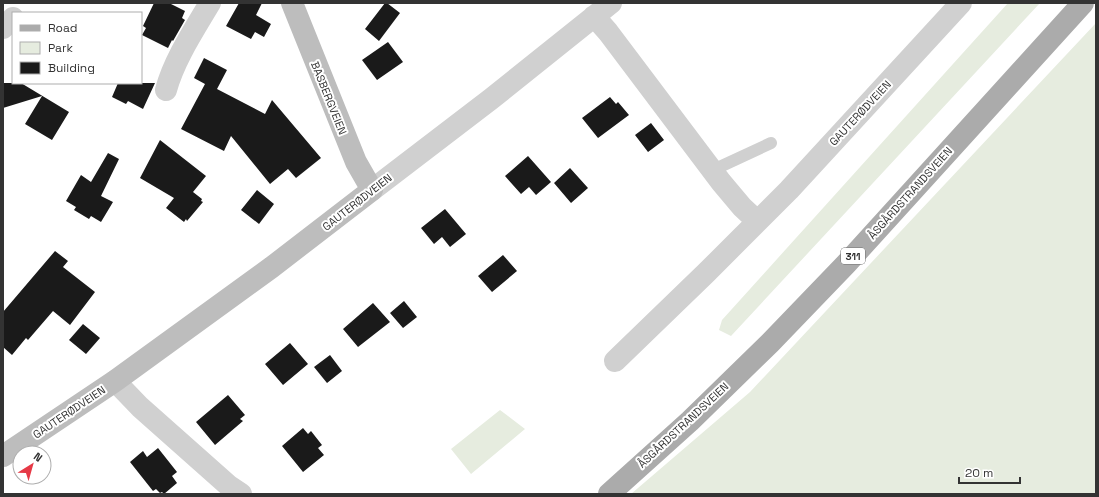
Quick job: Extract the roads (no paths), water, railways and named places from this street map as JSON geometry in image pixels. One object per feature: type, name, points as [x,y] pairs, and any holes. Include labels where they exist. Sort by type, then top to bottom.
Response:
[{"type":"main road","name":"BASBERGVEIEN","points":[[292,3],[356,162],[372,190]]},
{"type":"main road","name":"ÅSGÅRDSTRANDSVEIEN","points":[[609,494],[690,421],[770,343],[847,263],[1083,3]]},
{"type":"main road","name":"GAUTERØDVEIEN","points":[[3,456],[115,381],[266,272],[372,190]]},
{"type":"street","points":[[16,12],[20,3]]},
{"type":"street","points":[[166,90],[187,42],[210,3]]},
{"type":"street","name":"GAUTERØDVEIEN","points":[[615,361],[789,190],[961,3]]},
{"type":"street","name":"GAUTERØDVEIEN","points":[[372,190],[491,99],[602,10],[608,32],[742,207],[757,221]]},
{"type":"street","points":[[3,28],[12,19]]},
{"type":"street","name":"GAUTERØDVEIEN","points":[[115,381],[140,407],[240,494]]},
{"type":"lane","points":[[713,170],[771,144]]}]
